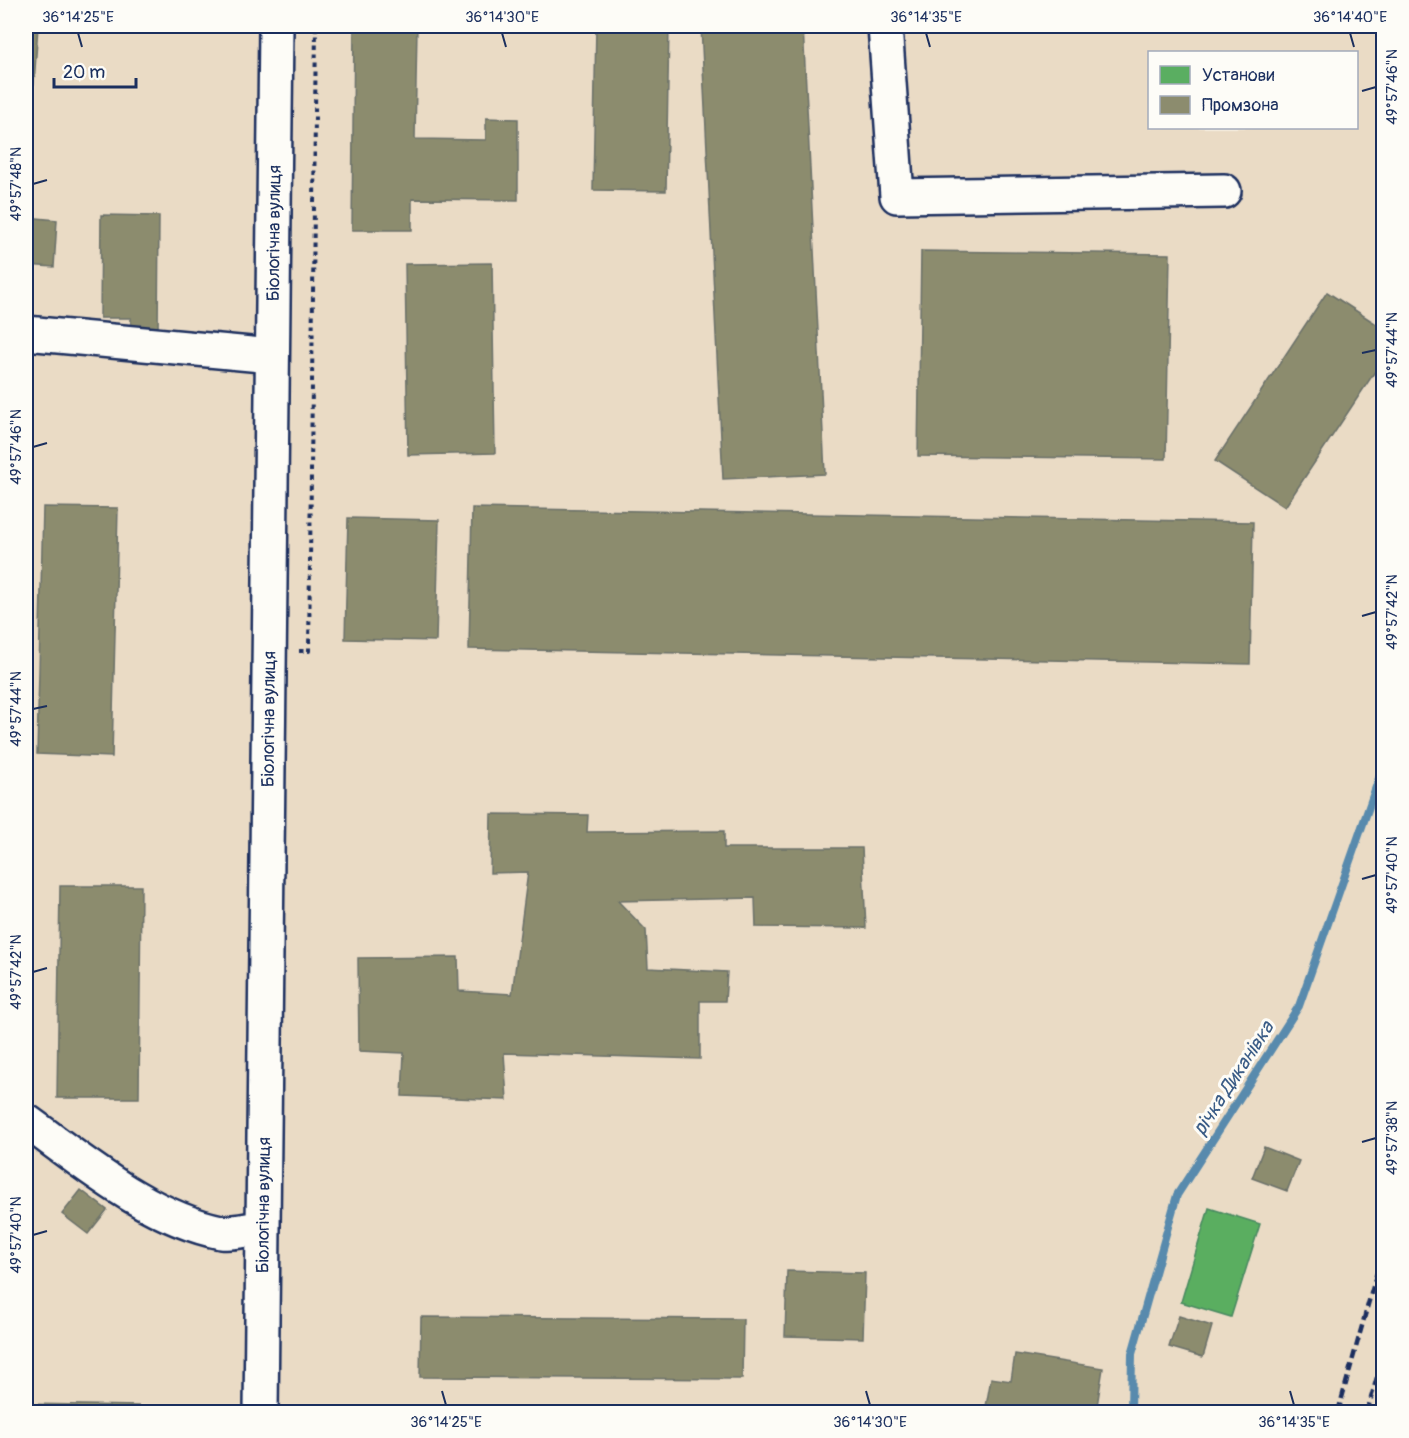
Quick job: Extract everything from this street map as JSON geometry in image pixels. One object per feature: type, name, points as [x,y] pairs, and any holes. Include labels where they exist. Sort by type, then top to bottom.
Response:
[{"type":"street","name":"Біологічна вулиця","points":[[261,1413],[276,26]]},
{"type":"street","points":[[885,26],[897,196],[1224,191]]},
{"type":"street","points":[[26,333],[272,356]]},
{"type":"street","points":[[26,1121],[129,1194],[171,1215],[222,1232],[262,1228]]},
{"type":"path","points":[[269,652],[309,651],[316,26]]},
{"type":"shaded area","points":[[26,26],[1383,26],[1383,1412],[26,1412]]},
{"type":"building: Установи","points":[[1209,1208],[1260,1224],[1231,1317],[1181,1302]]},
{"type":"building: Промзона","points":[[26,26],[38,26],[34,84],[26,84]]},
{"type":"building: Промзона","points":[[354,26],[417,26],[415,139],[486,140],[486,118],[518,119],[518,200],[412,199],[412,230],[352,230]]},
{"type":"building: Промзона","points":[[596,26],[669,26],[666,191],[593,190]]},
{"type":"building: Промзона","points":[[701,26],[803,26],[825,474],[723,479]]},
{"type":"building: Промзона","points":[[101,215],[159,216],[158,333],[131,332],[131,318],[100,318]]},
{"type":"building: Промзона","points":[[26,217],[57,220],[54,267],[26,265]]},
{"type":"building: Промзона","points":[[921,251],[1170,254],[1166,459],[918,456]]},
{"type":"building: Промзона","points":[[492,263],[495,453],[408,455],[405,264]]},
{"type":"building: Промзона","points":[[1327,292],[1384,329],[1384,358],[1285,507],[1215,461]]},
{"type":"building: Промзона","points":[[43,507],[118,508],[112,757],[37,754]]},
{"type":"building: Промзона","points":[[472,508],[1253,522],[1250,664],[469,649]]},
{"type":"building: Промзона","points":[[348,518],[439,520],[436,641],[345,639]]},
{"type":"building: Промзона","points":[[491,814],[588,815],[587,832],[724,831],[724,848],[862,848],[866,928],[756,927],[755,898],[618,901],[646,930],[648,968],[727,972],[725,1001],[700,1001],[700,1059],[504,1053],[507,1100],[402,1096],[404,1053],[359,1051],[358,958],[458,957],[459,991],[512,994],[528,872],[490,873]]},
{"type":"building: Промзона","points":[[60,886],[141,886],[139,1098],[57,1098]]},
{"type":"building: Промзона","points":[[1264,1147],[1299,1161],[1287,1191],[1252,1178]]},
{"type":"building: Промзона","points":[[81,1190],[107,1210],[88,1234],[62,1214]]},
{"type":"building: Промзона","points":[[787,1271],[865,1273],[863,1338],[785,1336]]},
{"type":"building: Промзона","points":[[1179,1316],[1212,1326],[1203,1357],[1169,1347]]},
{"type":"building: Промзона","points":[[421,1317],[743,1319],[742,1379],[420,1377]]},
{"type":"building: Промзона","points":[[1015,1354],[1103,1368],[1096,1412],[985,1412],[991,1378],[1011,1381]]},
{"type":"building: Промзона","points":[[26,1404],[139,1406],[139,1412],[26,1412]]},
{"type":"waterway","name":"річка Диканівка","points":[[1131,1412],[1132,1354],[1177,1195],[1299,1006],[1384,764]]},
{"type":"railway","points":[[1338,1412],[1384,1247]]},
{"type":"railway","points":[[1367,1412],[1384,1353]]}]
